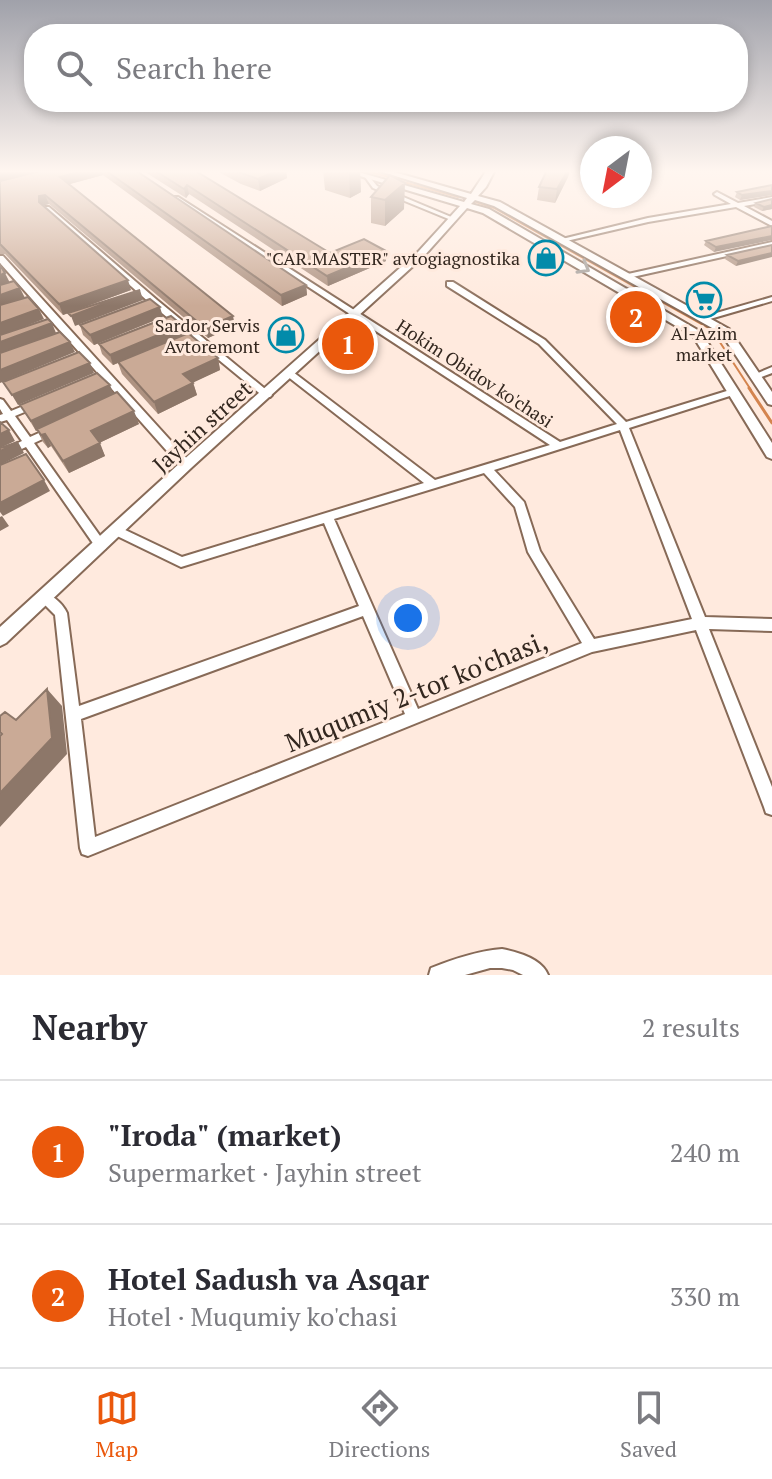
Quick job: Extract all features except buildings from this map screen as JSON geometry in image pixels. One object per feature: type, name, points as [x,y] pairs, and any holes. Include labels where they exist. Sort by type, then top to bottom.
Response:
[{"type":"main road","name":"Jayhin street","points":[[0,638],[186,465],[421,254],[456,216]]},
{"type":"main road","points":[[494,216],[697,334],[772,454]]},
{"type":"main road","points":[[518,216],[725,331],[772,401]]},
{"type":"street","points":[[56,216],[267,395]]},
{"type":"street","name":"Hokim Obidov ko'chasi","points":[[203,216],[558,445]]},
{"type":"street","points":[[444,216],[453,219]]},
{"type":"street","points":[[562,240],[677,216]]},
{"type":"street","points":[[628,276],[772,244]]},
{"type":"street","points":[[0,258],[5,271],[23,284],[186,465]]},
{"type":"street","points":[[12,288],[23,284]]},
{"type":"street","points":[[450,284],[542,342],[623,425],[772,807]]},
{"type":"street","points":[[128,297],[143,292]]},
{"type":"street","points":[[703,318],[772,299]]},
{"type":"street","points":[[25,304],[37,300]]},
{"type":"street","points":[[140,308],[154,302]]},
{"type":"street","points":[[41,327],[71,318]]},
{"type":"street","points":[[160,325],[175,319]]},
{"type":"street","points":[[55,340],[83,329]]},
{"type":"street","points":[[183,342],[196,336]]},
{"type":"street","points":[[72,360],[101,348]]},
{"type":"street","points":[[92,381],[118,370]]},
{"type":"street","points":[[756,376],[772,370]]},
{"type":"street","points":[[290,374],[433,484]]},
{"type":"street","points":[[117,531],[181,562],[733,392]]},
{"type":"street","points":[[112,404],[125,397]]},
{"type":"street","points":[[5,417],[51,398]]},
{"type":"street","points":[[0,402],[5,417],[38,454],[101,546]]},
{"type":"street","points":[[0,455],[70,423]]},
{"type":"street","points":[[25,460],[38,454]]},
{"type":"street","points":[[486,468],[520,505],[534,552],[591,646]]},
{"type":"street","points":[[327,517],[414,717]]},
{"type":"street","points":[[44,598],[61,613],[73,715],[367,609]]},
{"type":"street","name":"Muqumiy 2-tor ko'chasi,","points":[[73,715],[88,848],[591,646],[701,623],[772,625]]},
{"type":"street","points":[[438,975],[501,956],[523,962],[539,975]]},
{"type":"waterway","points":[[507,216],[712,330],[751,390]]},
{"type":"waterway","points":[[749,388],[772,423]]},
{"type":"place","name":"\"CAR.MASTER\" avtogiagnostika","points":[[546,258]]},
{"type":"place","name":"Al-Azim market","points":[[704,300]]},
{"type":"place","name":"Hotel Sadush va Asqar","points":[[636,317]]},
{"type":"place","name":"Sardor Servis Avtoremont","points":[[286,335]]},
{"type":"place","name":"\"Iroda\" (market)","points":[[348,344]]}]
